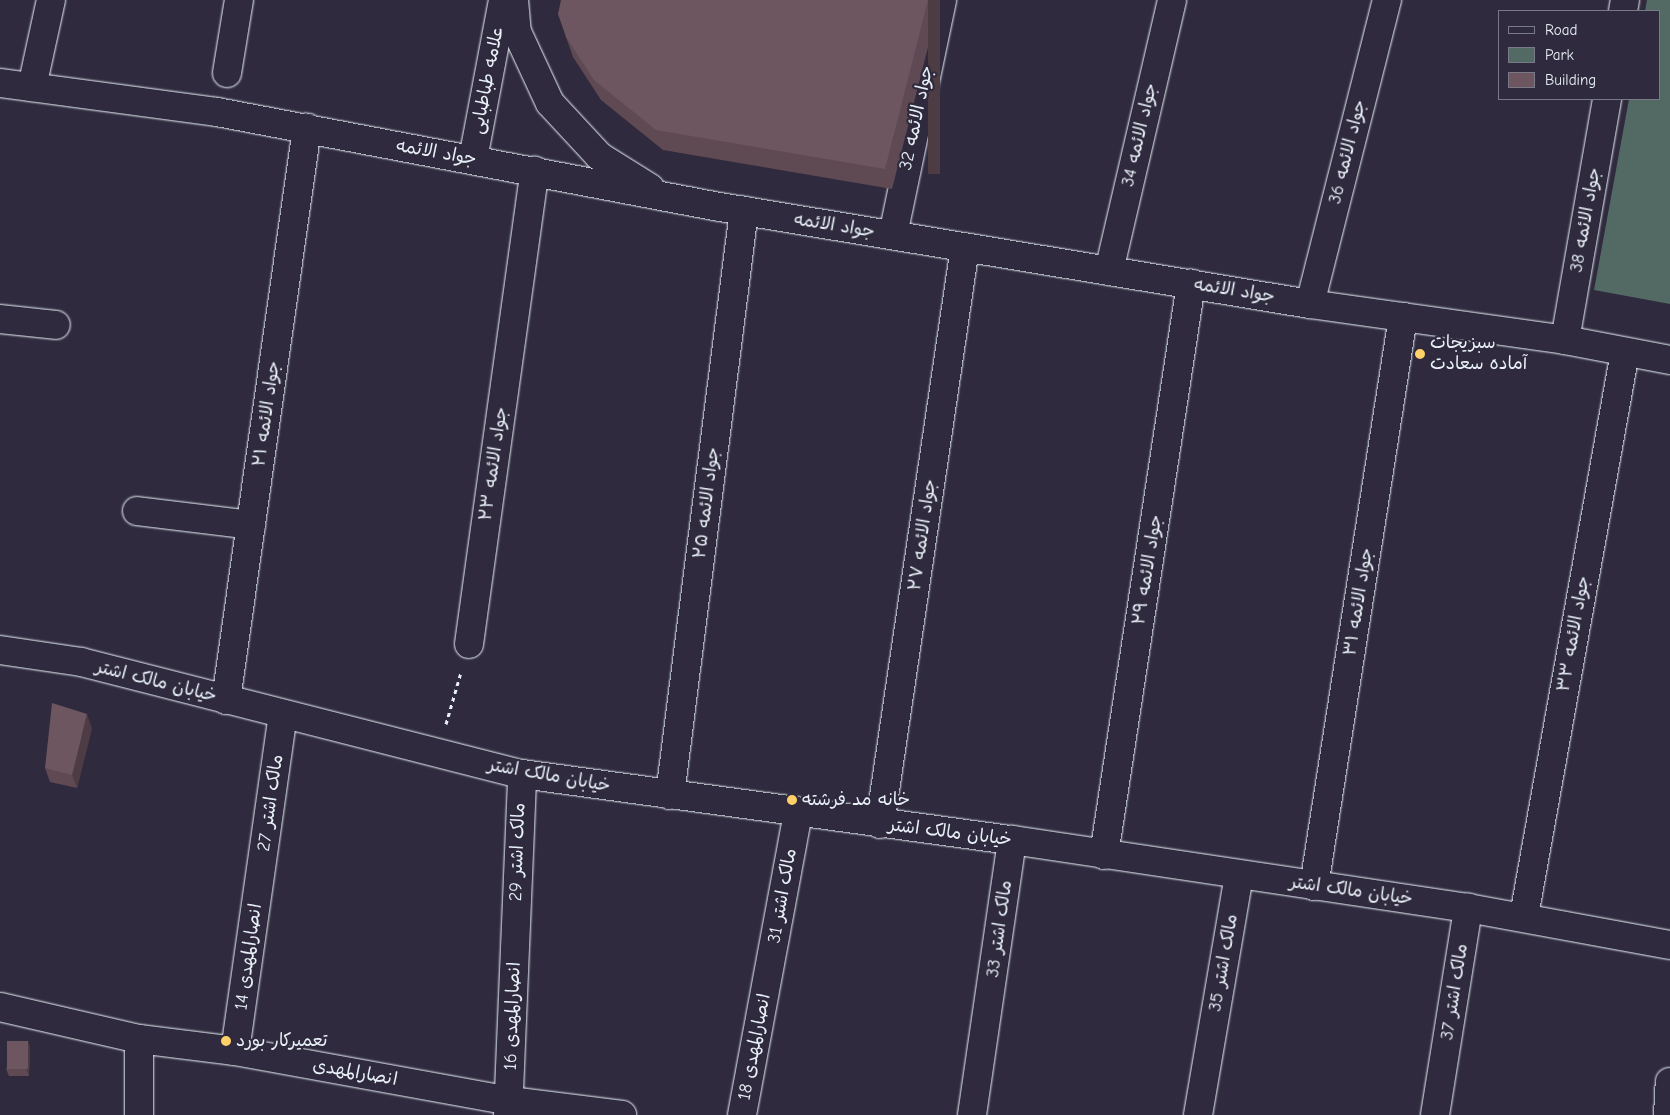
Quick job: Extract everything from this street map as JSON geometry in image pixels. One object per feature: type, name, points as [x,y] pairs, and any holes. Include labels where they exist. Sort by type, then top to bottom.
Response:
[{"type":"street","points":[[32,87],[51,0]]},
{"type":"street","points":[[228,73],[239,0]]},
{"type":"street","name":"علامه طباطبایی","points":[[473,159],[503,0]]},
{"type":"street","points":[[514,0],[518,32],[550,103],[599,156],[661,196]]},
{"type":"street","name":"جواد الائمه 32","points":[[893,235],[942,0]]},
{"type":"street","name":"جواد الائمه 34","points":[[1109,271],[1172,0]]},
{"type":"street","name":"جواد الائمه 36","points":[[1310,304],[1387,0]]},
{"type":"street","name":"جواد الائمه","points":[[0,83],[308,128],[661,196],[1310,304],[1565,340],[1670,360]]},
{"type":"street","name":"جواد الائمه 38","points":[[1565,340],[1607,100]]},
{"type":"street","name":"جواد الائمه ۲۱","points":[[226,700],[308,128]]},
{"type":"street","name":"جواد الائمه ۲۳","points":[[469,644],[535,172]]},
{"type":"street","name":"جواد الائمه ۲۵","points":[[670,795],[744,210]]},
{"type":"street","name":"جواد الائمه ۲۷","points":[[880,824],[965,247]]},
{"type":"street","name":"جواد الائمه ۲۹","points":[[1104,855],[1191,284]]},
{"type":"street","name":"جواد الائمه ۳۱","points":[[1314,886],[1403,317]]},
{"type":"street","points":[[0,319],[56,325]]},
{"type":"street","name":"جواد الائمه ۳۳","points":[[1524,916],[1625,352]]},
{"type":"street","points":[[137,512],[251,525]]},
{"type":"street","name":"خیابان مالک اشتر","points":[[0,650],[81,662],[522,774],[798,813],[1012,840],[1240,876],[1524,916],[1670,945]]},
{"type":"street","name":"مالک اشتر 27","points":[[259,891],[283,714]]},
{"type":"street","name":"مالک اشتر 29","points":[[515,930],[522,774]]},
{"type":"street","name":"مالک اشتر 31","points":[[768,979],[798,813]]},
{"type":"street","name":"مالک اشتر 33","points":[[972,1115],[1012,840]]},
{"type":"street","name":"مالک اشتر 35","points":[[1198,1115],[1240,876]]},
{"type":"street","name":"انصارالمهدی 14","points":[[235,1052],[259,891]]},
{"type":"street","name":"مالک اشتر 37","points":[[1435,1115],[1468,908]]},
{"type":"street","name":"انصارالمهدی 16","points":[[509,1108],[515,930]]},
{"type":"street","name":"انصارالمهدی 18","points":[[742,1115],[768,979]]},
{"type":"street","name":"انصارالمهدی","points":[[0,1007],[139,1039],[235,1052],[509,1108],[622,1115]]},
{"type":"street","points":[[139,1039],[139,1115]]},
{"type":"street","points":[[1668,1115],[1670,1082]]},
{"type":"path","points":[[437,753],[469,644]]},
{"type":"green space","points":[[1647,0],[1670,0],[1670,304],[1594,290],[1629,100],[1660,100],[1660,10],[1645,10]]},
{"type":"building","points":[[561,0],[928,0],[885,169],[656,130],[594,80],[566,37],[558,14]]},
{"type":"building","points":[[52,703],[87,714],[72,775],[45,768]]},
{"type":"building","points":[[7,1041],[28,1041],[28,1069],[7,1069]]},
{"type":"place","name":"سبزیجات آماده سعادت","points":[[1420,354]]},
{"type":"place","name":"خانه مد فرشته","points":[[792,800]]},
{"type":"place","name":"تعمیرکار بورد","points":[[226,1041]]}]
